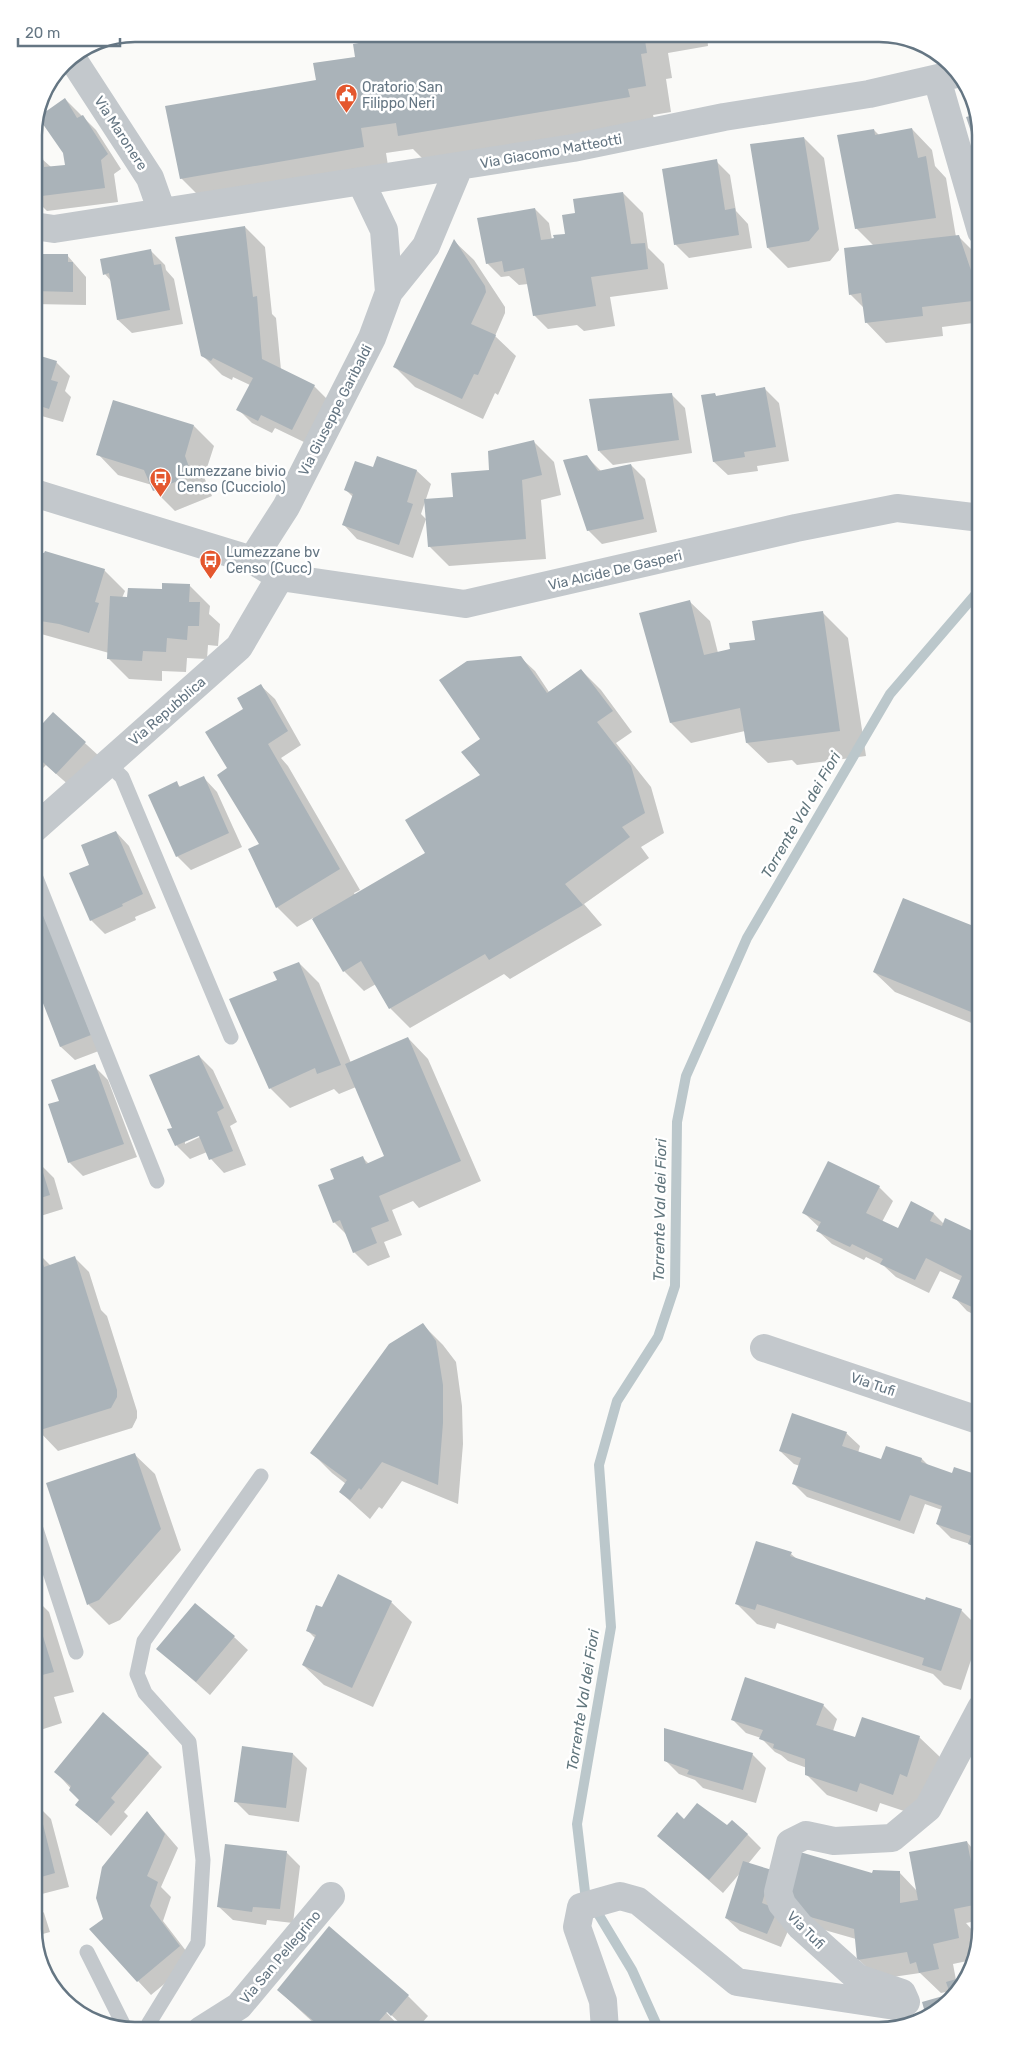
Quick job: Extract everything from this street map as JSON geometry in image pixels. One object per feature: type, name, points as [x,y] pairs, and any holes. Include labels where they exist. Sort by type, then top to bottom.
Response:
[{"type":"street","name":"Via Maronere","points":[[76,64],[150,178],[162,212]]},
{"type":"street","name":"Via Giacomo Matteotti","points":[[43,227],[54,229],[459,167],[573,148],[724,117],[869,94],[947,77],[972,190]]},
{"type":"street","name":"Via Giuseppe Garibaldi","points":[[252,560],[286,507],[372,338],[389,292],[426,246],[459,167]]},
{"type":"street","name":"Via Giuseppe Garibaldi","points":[[361,182],[384,230],[389,292]]},
{"type":"street","points":[[43,496],[252,560]]},
{"type":"street","name":"Via Alcide De Gasperi","points":[[252,560],[280,577],[465,604],[796,528],[897,508],[972,517]]},
{"type":"street","name":"Via Repubblica","points":[[43,820],[239,647],[280,577]]},
{"type":"street","name":"Via Tufi","points":[[764,1348],[972,1417]]},
{"type":"street","name":"Via Tufi","points":[[605,2022],[603,2001],[577,1927],[592,1903],[620,1896],[638,1901],[736,1982],[763,1988],[895,2006],[906,2002],[902,1993],[858,1978],[800,1926],[782,1904],[778,1892],[790,1843],[806,1835],[834,1841],[892,1838],[928,1808],[972,1725]]},
{"type":"street","name":"Via San Pellegrino","points":[[215,2021],[240,2006],[331,1896]]},
{"type":"lane","points":[[108,763],[122,777],[232,1037]]},
{"type":"lane","points":[[43,894],[158,1181]]},
{"type":"lane","points":[[150,2021],[198,1943],[204,1860],[190,1742],[146,1693],[137,1674],[144,1641],[262,1476]]},
{"type":"lane","points":[[42,1548],[76,1652]]},
{"type":"lane","points":[[88,1952],[121,2020]]},
{"type":"building","name":"Oratorio San Filippo Neri","points":[[363,42],[645,43],[647,53],[641,54],[646,86],[628,89],[630,97],[398,136],[396,123],[361,128],[364,147],[180,179],[165,106],[316,80],[313,63],[355,57],[353,44]]},
{"type":"building","points":[[65,98],[77,118],[83,115],[108,154],[101,160],[105,188],[43,196],[43,158],[44,167],[65,165],[63,153],[43,124],[46,111]]},
{"type":"building","points":[[971,116],[972,135],[966,117]]},
{"type":"building","points":[[912,128],[918,158],[926,156],[936,218],[855,229],[837,135],[874,129],[875,135]]},
{"type":"building","points":[[804,137],[819,229],[809,241],[767,248],[750,144]]},
{"type":"building","points":[[717,159],[725,210],[735,208],[739,235],[674,245],[662,169]]},
{"type":"building","points":[[623,192],[631,244],[645,243],[648,269],[591,277],[596,306],[533,316],[524,268],[504,272],[502,261],[486,264],[477,218],[535,208],[541,240],[549,239],[554,238],[553,235],[565,234],[562,215],[575,213],[573,199]]},
{"type":"building","points":[[245,226],[253,297],[257,296],[262,359],[315,385],[292,430],[261,415],[258,421],[236,410],[253,378],[213,358],[211,361],[201,356],[175,237]]},
{"type":"building","points":[[959,235],[972,273],[972,301],[922,307],[923,316],[865,323],[861,293],[849,295],[844,248]]},
{"type":"building","points":[[454,239],[485,286],[486,292],[471,324],[496,335],[478,375],[474,374],[462,399],[393,367]]},
{"type":"building","points":[[151,249],[154,265],[161,264],[170,310],[117,320],[109,273],[103,275],[100,259]]},
{"type":"building","points":[[43,254],[68,254],[68,262],[73,262],[73,292],[43,291]]},
{"type":"building","points":[[43,357],[57,361],[51,380],[58,382],[49,409],[43,407]]},
{"type":"building","points":[[765,387],[776,447],[744,452],[745,457],[713,462],[701,395],[715,393],[716,396]]},
{"type":"building","points":[[672,393],[679,440],[598,451],[589,399]]},
{"type":"building","points":[[113,400],[194,425],[185,456],[192,475],[153,491],[144,470],[96,455]]},
{"type":"building","points":[[534,440],[542,475],[522,480],[526,539],[428,547],[424,499],[453,497],[451,473],[489,470],[488,451]]},
{"type":"building","points":[[587,455],[598,471],[631,464],[644,519],[587,531],[563,460]]},
{"type":"building","points":[[377,456],[417,470],[407,502],[413,504],[399,545],[342,525],[353,494],[344,490],[355,461],[373,467]]},
{"type":"building","points":[[45,551],[105,569],[95,602],[99,603],[89,633],[43,621],[43,553]]},
{"type":"building","points":[[162,583],[190,584],[189,602],[200,602],[199,626],[188,626],[187,640],[167,638],[166,652],[143,651],[142,661],[107,659],[110,596],[127,597],[128,588],[162,589]]},
{"type":"building","points":[[690,600],[704,655],[730,649],[729,643],[755,640],[752,621],[823,611],[840,731],[746,743],[740,708],[670,723],[639,613]]},
{"type":"building","points":[[521,656],[547,693],[581,669],[613,711],[597,722],[631,766],[645,813],[622,827],[630,837],[565,884],[583,905],[489,960],[485,954],[389,1009],[361,961],[343,972],[312,919],[425,853],[405,820],[480,775],[461,752],[480,739],[439,680],[467,661]]},
{"type":"building","points":[[261,684],[288,731],[268,744],[340,869],[276,908],[248,849],[259,844],[217,775],[227,768],[205,732],[243,709],[237,698]]},
{"type":"building","points":[[53,712],[86,742],[56,774],[43,762],[43,723]]},
{"type":"building","points":[[204,776],[229,833],[176,857],[148,795],[177,781],[179,787]]},
{"type":"building","points":[[116,831],[143,894],[122,904],[123,906],[90,921],[69,873],[89,865],[81,845]]},
{"type":"building","points":[[903,898],[972,925],[972,1012],[873,972]]},
{"type":"building","points":[[43,912],[91,1035],[60,1047],[43,1002]]},
{"type":"building","points":[[299,962],[341,1065],[317,1074],[315,1068],[269,1089],[229,999],[277,980],[273,972]]},
{"type":"building","points":[[408,1037],[461,1161],[379,1196],[389,1221],[371,1228],[377,1243],[353,1253],[340,1220],[333,1223],[318,1185],[334,1179],[330,1169],[363,1156],[366,1164],[384,1156],[345,1064]]},
{"type":"building","points":[[199,1055],[224,1108],[217,1112],[233,1151],[209,1160],[199,1136],[175,1146],[167,1129],[172,1128],[149,1075]]},
{"type":"building","points":[[95,1064],[124,1144],[68,1163],[48,1104],[59,1101],[51,1080]]},
{"type":"building","points":[[828,1161],[880,1186],[866,1213],[898,1228],[911,1201],[934,1213],[930,1221],[942,1226],[945,1218],[972,1231],[972,1307],[952,1298],[962,1276],[926,1258],[915,1280],[880,1264],[883,1259],[852,1244],[850,1247],[816,1231],[821,1222],[802,1213]]},
{"type":"building","points":[[42,1171],[50,1195],[42,1197]]},
{"type":"building","points":[[75,1256],[117,1390],[117,1397],[111,1408],[42,1429],[42,1262],[44,1267]]},
{"type":"building","points":[[423,1323],[436,1341],[443,1385],[443,1423],[438,1485],[382,1462],[361,1490],[359,1488],[350,1500],[339,1492],[347,1480],[310,1453],[389,1344]]},
{"type":"building","points":[[792,1413],[847,1432],[842,1446],[881,1459],[886,1446],[922,1458],[921,1462],[952,1473],[954,1467],[972,1473],[972,1546],[968,1544],[971,1536],[936,1524],[942,1506],[910,1495],[900,1521],[792,1484],[801,1458],[779,1451]]},
{"type":"building","points":[[135,1453],[161,1529],[99,1600],[87,1605],[46,1483]]},
{"type":"building","points":[[756,1541],[792,1552],[790,1556],[925,1600],[926,1597],[962,1609],[941,1671],[922,1665],[924,1658],[757,1604],[755,1610],[735,1604]]},
{"type":"building","points":[[338,1574],[392,1601],[352,1688],[302,1665],[316,1635],[306,1631],[316,1605],[322,1607]]},
{"type":"building","points":[[195,1603],[235,1636],[196,1682],[156,1649]]},
{"type":"building","points":[[42,1634],[54,1672],[42,1675]]},
{"type":"building","points":[[745,1677],[824,1704],[816,1725],[855,1737],[862,1717],[920,1736],[907,1777],[900,1774],[893,1795],[860,1783],[857,1792],[805,1775],[805,1759],[773,1748],[774,1744],[759,1739],[763,1730],[731,1720]]},
{"type":"building","points":[[103,1712],[149,1753],[111,1798],[115,1802],[97,1823],[75,1805],[79,1800],[69,1790],[71,1786],[54,1772]]},
{"type":"building","points":[[664,1728],[753,1753],[743,1790],[687,1774],[689,1770],[664,1761]]},
{"type":"building","points":[[242,1746],[293,1753],[286,1808],[234,1802]]},
{"type":"building","points":[[697,1803],[727,1825],[732,1820],[748,1834],[709,1880],[657,1836],[677,1812],[684,1819]]},
{"type":"building","points":[[147,1811],[165,1834],[147,1876],[158,1882],[150,1906],[180,1946],[137,1982],[89,1929],[103,1919],[96,1898],[102,1867]]},
{"type":"building","points":[[42,1820],[55,1873],[42,1877]]},
{"type":"building","points":[[967,1841],[972,1867],[972,1905],[954,1909],[959,1938],[933,1944],[939,1969],[919,1973],[916,1962],[910,1964],[907,1952],[857,1960],[854,1929],[792,1912],[788,1901],[800,1852],[872,1873],[873,1870],[900,1871],[900,1903],[918,1900],[909,1852]]},
{"type":"building","points":[[225,1844],[287,1851],[280,1909],[253,1907],[252,1912],[217,1907]]},
{"type":"building","points":[[743,1861],[772,1870],[762,1903],[778,1909],[767,1934],[725,1918]]},
{"type":"building","points":[[329,1926],[409,1995],[391,2016],[387,2012],[379,2021],[314,2021],[277,1990]]},
{"type":"building","points":[[958,1979],[949,1990],[946,1982]]},
{"type":"building","points":[[943,1996],[924,2010],[922,2002]]},
{"type":"waterway","name":"Torrente Val dei Fiori","points":[[655,2022],[632,1970],[585,1892],[577,1824],[611,1627],[599,1465],[617,1401],[658,1337],[675,1286],[677,1122],[686,1076],[747,938],[890,694],[972,598]]},
{"type":"place","name":"Oratorio San Filippo Neri","points":[[346,114]]},
{"type":"place","name":"Lumezzane bivio Censo (Cucciolo)","points":[[161,498]]},
{"type":"place","name":"Lumezzane bv Censo (Cucc)","points":[[210,579]]}]
